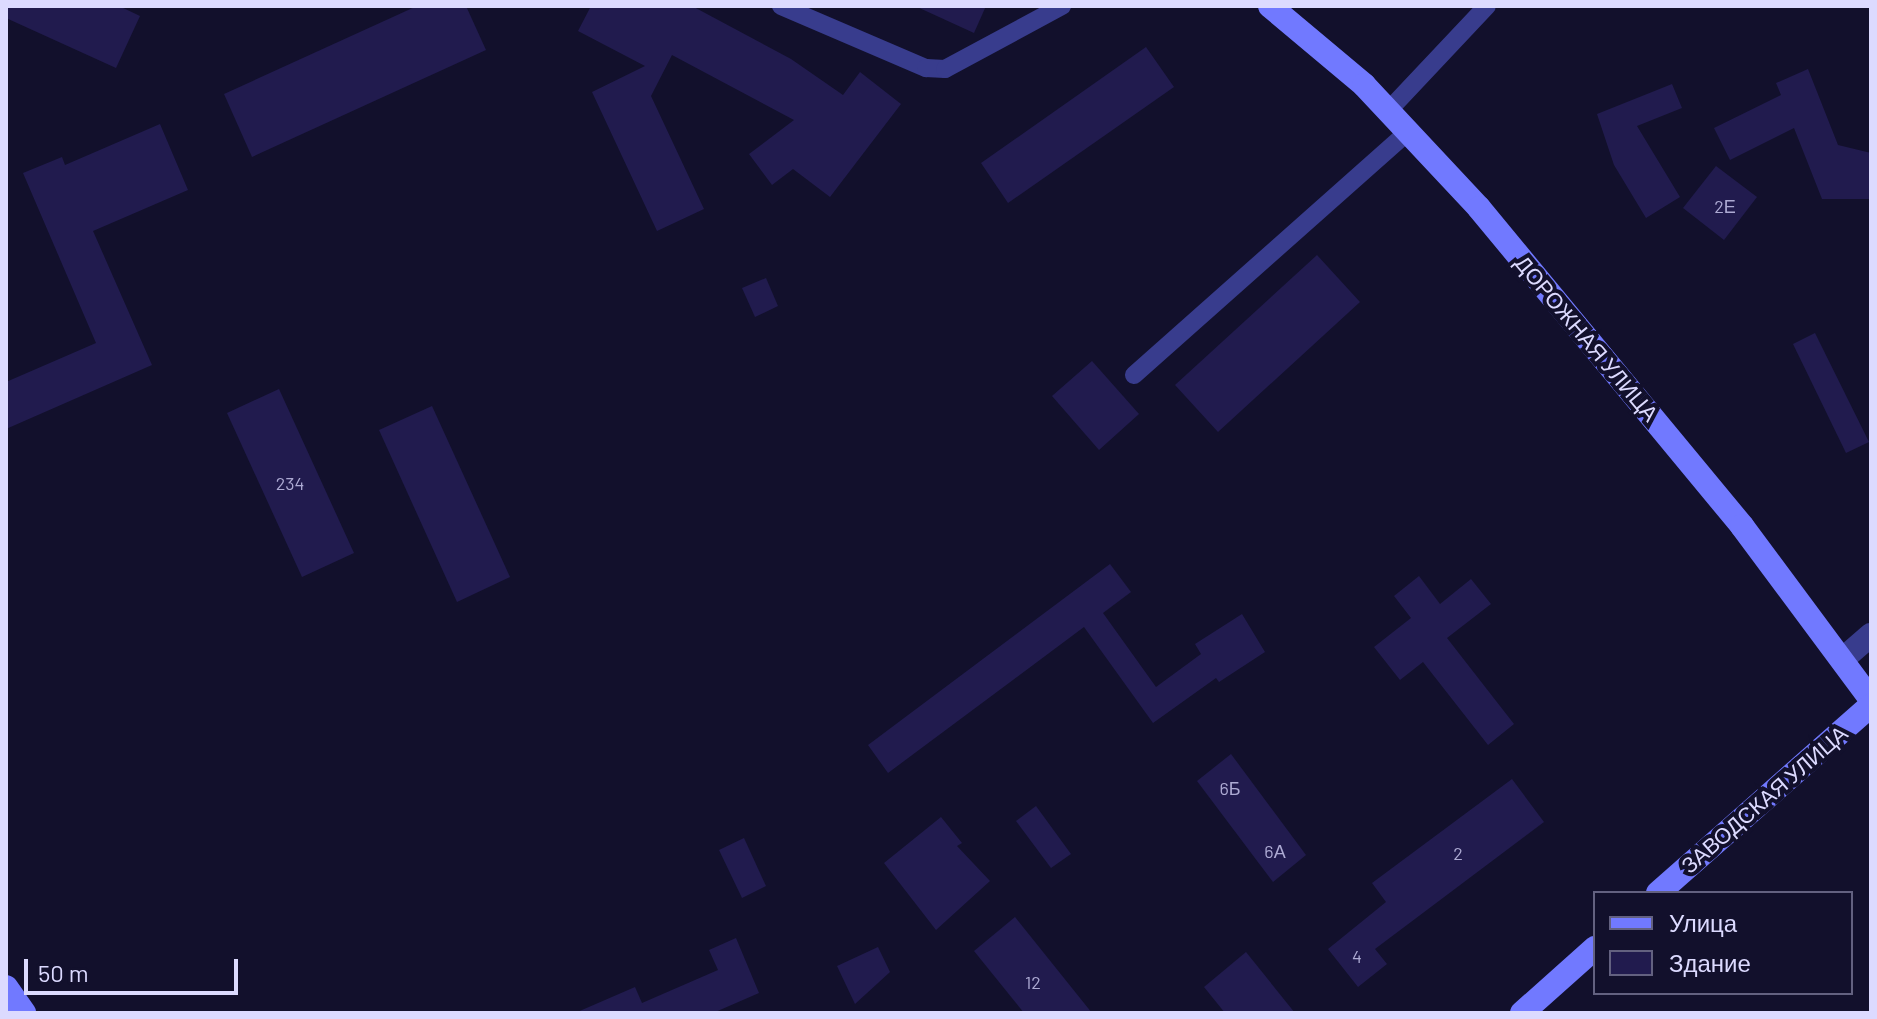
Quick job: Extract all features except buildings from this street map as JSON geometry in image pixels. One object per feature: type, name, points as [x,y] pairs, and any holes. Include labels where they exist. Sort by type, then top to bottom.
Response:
[{"type":"street","name":"ДОРОЖНАЯ УЛИЦА","points":[[1270,6],[1388,111],[1479,208],[1732,514],[1843,659],[1871,702]]},
{"type":"street","points":[[1843,659],[1871,635]]},
{"type":"street","name":"ЗАВОДСКАЯ УЛИЦА","points":[[1660,891],[1871,702]]},
{"type":"street","points":[[1522,1013],[1593,950]]},
{"type":"street","points":[[6,987],[24,1013]]},
{"type":"lane","points":[[781,6],[926,68],[945,69],[1062,6]]},
{"type":"lane","points":[[1388,111],[1487,6]]},
{"type":"lane","points":[[1134,375],[1408,132]]}]
